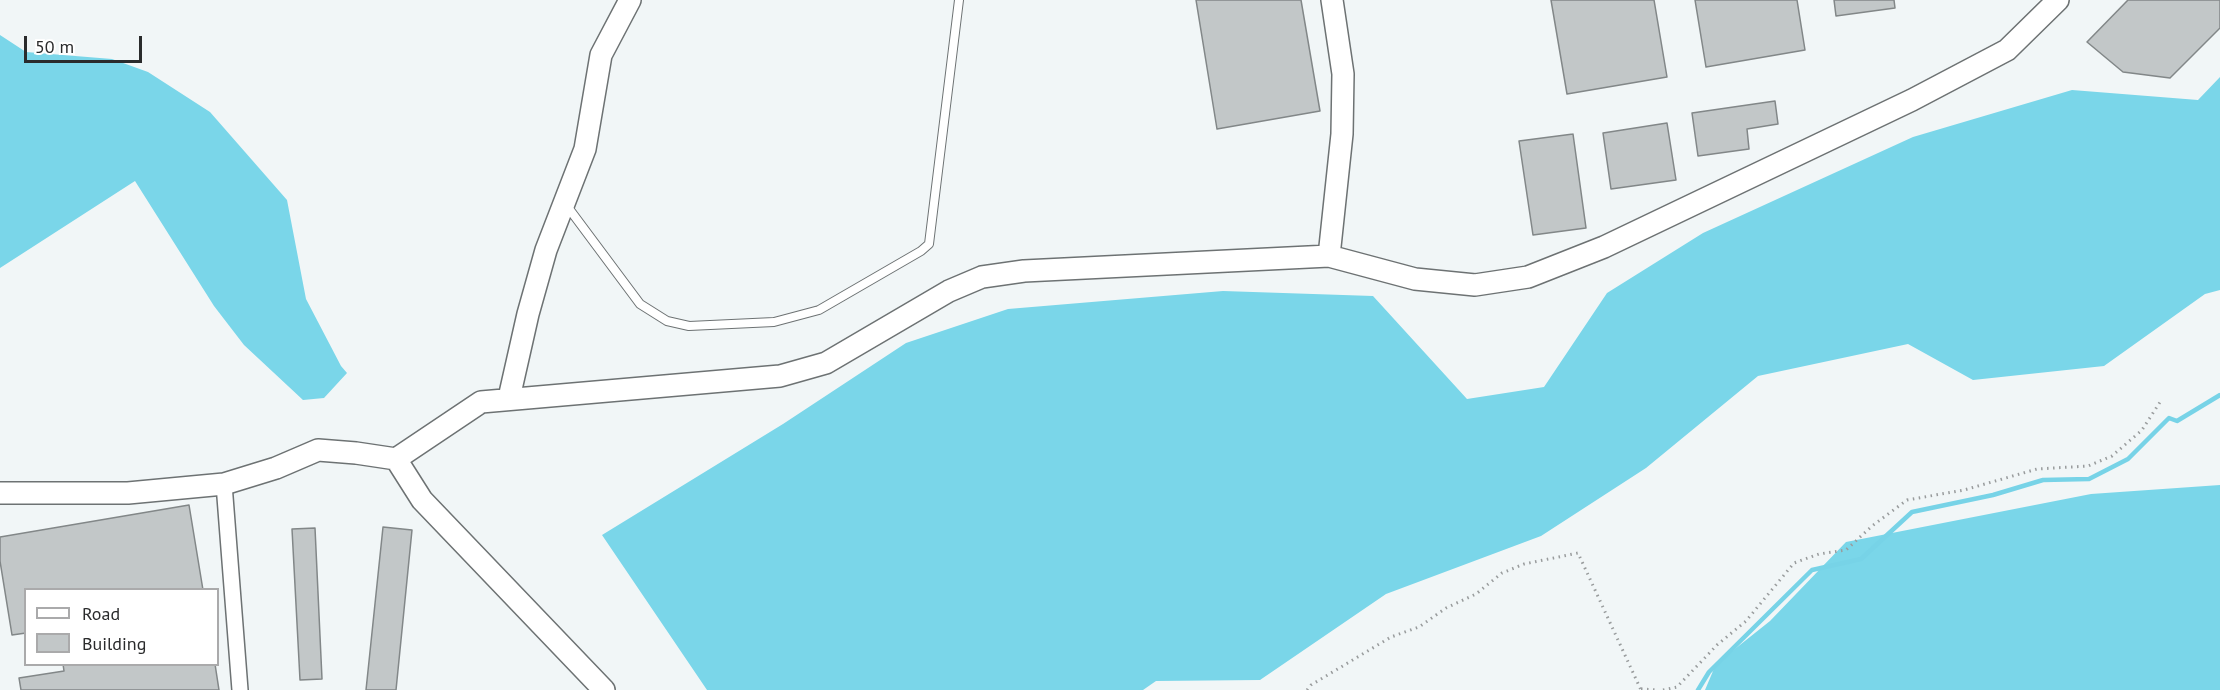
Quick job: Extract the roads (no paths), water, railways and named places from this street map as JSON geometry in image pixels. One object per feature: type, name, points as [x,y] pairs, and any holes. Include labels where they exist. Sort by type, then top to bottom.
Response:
[{"type":"street","points":[[509,398],[543,260],[585,149],[601,55],[630,0]]},
{"type":"street","points":[[1329,256],[1342,134],[1343,74],[1332,0]]},
{"type":"street","points":[[0,494],[129,493],[224,484],[276,468],[318,450],[396,459],[481,402],[780,376],[826,363],[949,291],[982,277],[1023,272],[1329,256],[1415,279],[1475,285],[1528,277],[1604,248],[1912,100],[2007,50],[2058,0]]},
{"type":"street","points":[[396,459],[422,500],[604,690]]},
{"type":"street","points":[[224,484],[240,690]]},
{"type":"lane","points":[[564,203],[640,304],[667,321],[689,326],[774,322],[819,310],[921,251],[929,244],[959,0]]},
{"type":"waterway","points":[[1698,690],[1709,672],[1812,570],[1861,559],[1912,512],[1993,495],[2043,480],[2089,479],[2128,459],[2169,418],[2177,421],[2220,395]]}]
